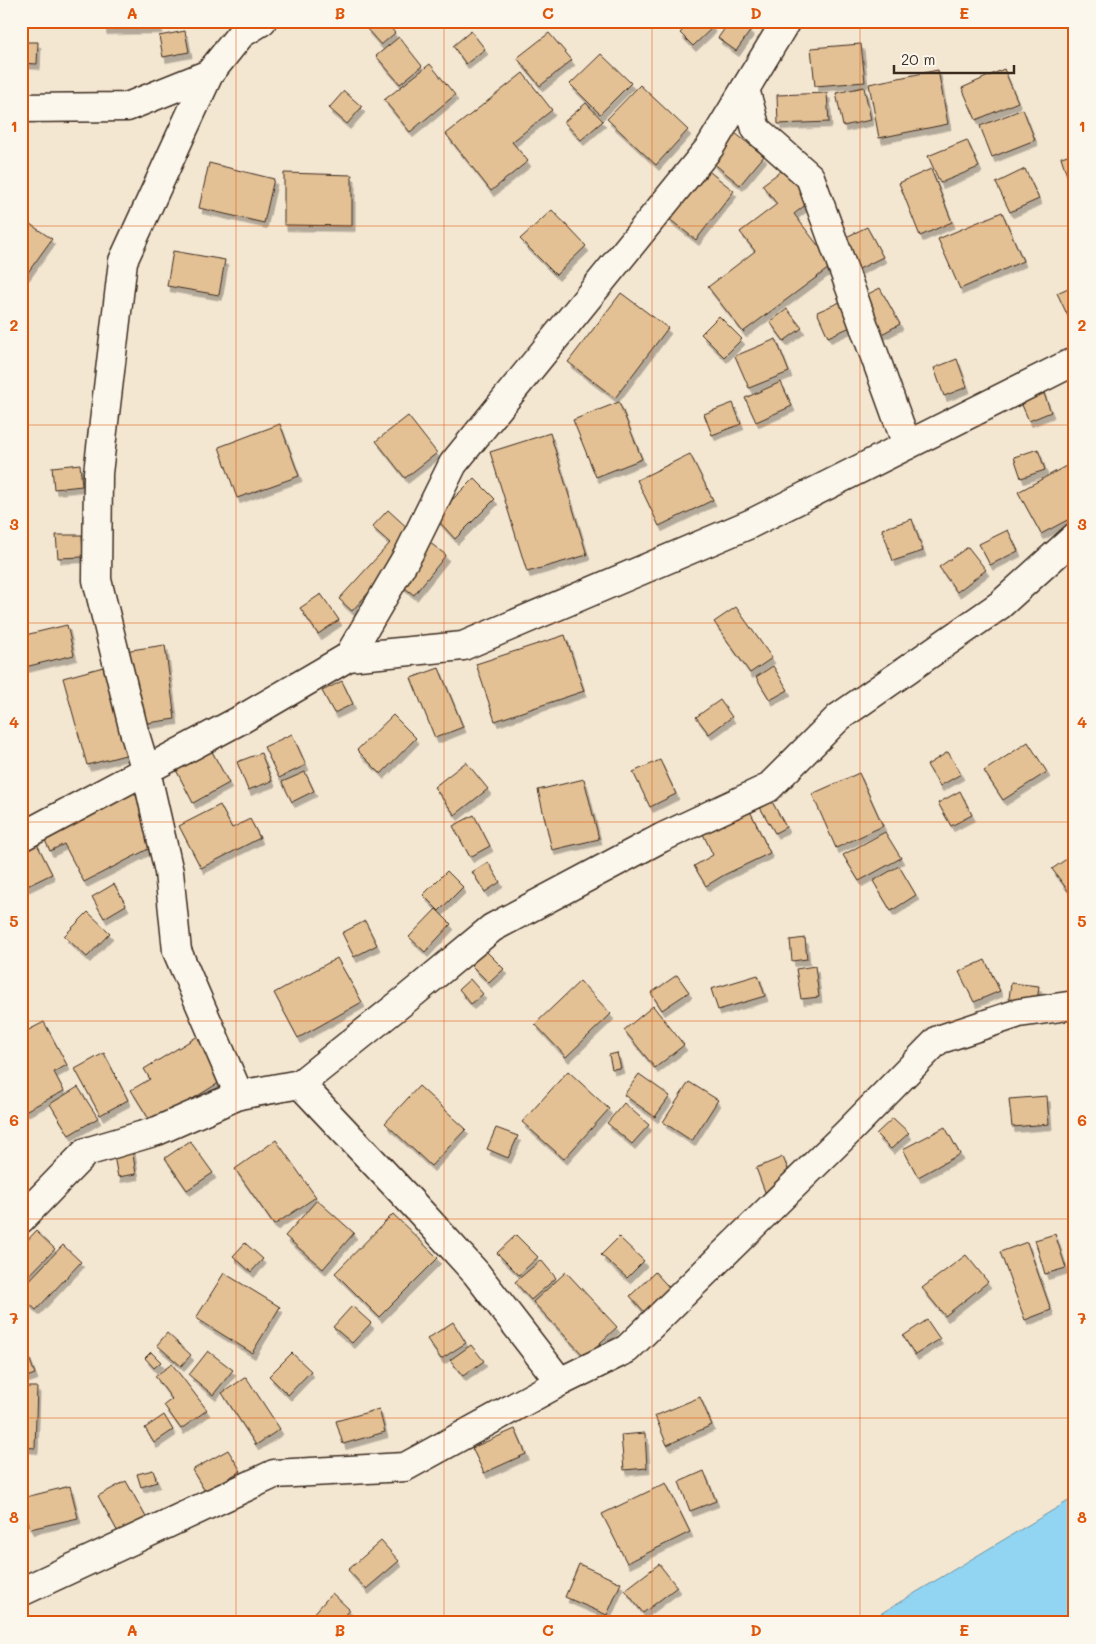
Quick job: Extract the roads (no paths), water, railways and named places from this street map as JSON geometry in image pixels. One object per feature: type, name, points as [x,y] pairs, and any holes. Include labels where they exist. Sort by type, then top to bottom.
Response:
[{"type":"street","points":[[348,657],[409,553],[452,464],[710,147],[786,21]]},
{"type":"street","points":[[238,1095],[177,951],[169,872],[146,771],[97,580],[98,473],[123,261],[209,74],[248,25]]},
{"type":"street","points":[[21,108],[127,106],[209,74]]},
{"type":"street","points":[[745,89],[756,129],[810,177],[907,445]]},
{"type":"street","points":[[21,837],[242,719],[348,657],[463,646],[750,524],[1075,361]]},
{"type":"street","points":[[21,1219],[86,1152],[157,1131],[238,1095],[300,1084],[492,928],[661,838],[768,788],[839,717],[1000,606],[1075,537]]},
{"type":"street","points":[[21,1592],[274,1474],[405,1467],[560,1382],[627,1348],[847,1133],[938,1040],[1019,1013],[1075,1004]]},
{"type":"street","points":[[300,1084],[476,1273],[560,1382]]},
{"type":"water","points":[[1075,1497],[1075,1623],[865,1623]]}]
